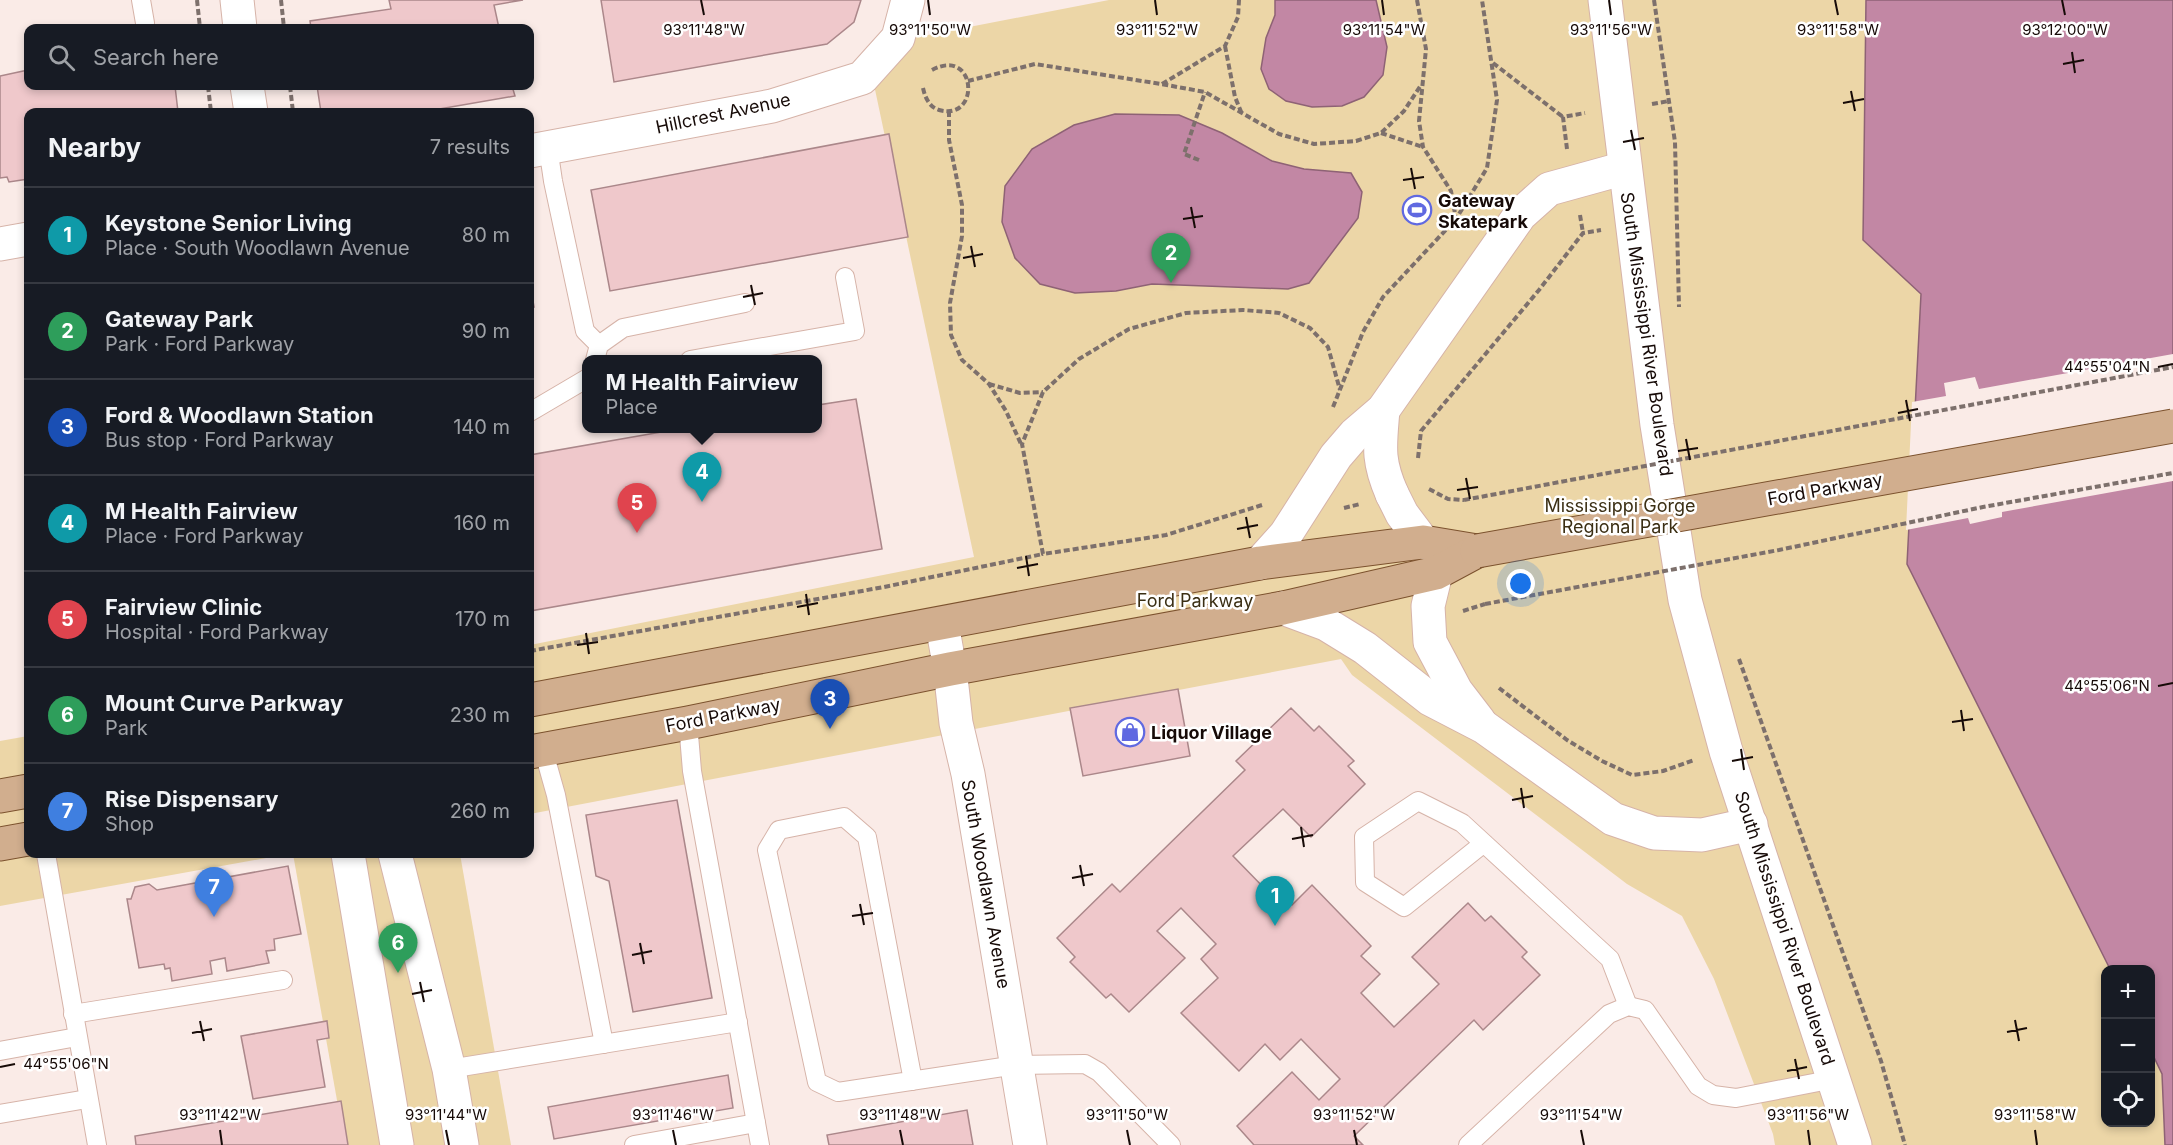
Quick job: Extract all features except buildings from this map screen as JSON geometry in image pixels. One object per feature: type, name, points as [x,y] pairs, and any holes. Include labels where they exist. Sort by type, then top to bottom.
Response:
[{"type":"main road","name":"Ford Parkway","points":[[536,751],[688,723],[950,669],[1283,608],[1436,573],[1478,551],[2173,426]]},
{"type":"main road","name":"Ford Parkway","points":[[534,699],[1260,563],[1423,542],[1478,551]]},
{"type":"main road","points":[[0,796],[24,792]]},
{"type":"main road","points":[[0,844],[24,840]]},
{"type":"street","points":[[237,0],[240,24]]},
{"type":"street","name":"Hillcrest Avenue","points":[[539,149],[772,106],[862,78],[898,38],[908,0]]},
{"type":"street","name":"South Mississippi River Boulevard","points":[[1605,0],[1658,425],[1685,600],[1726,751],[1855,1145]]},
{"type":"street","points":[[248,90],[250,108]]},
{"type":"street","points":[[1260,563],[1286,534],[1336,456],[1355,434],[1383,410],[1520,215],[1549,189],[1625,168]]},
{"type":"street","points":[[0,244],[24,240]]},
{"type":"street","points":[[1383,410],[1379,455],[1385,479],[1402,514],[1423,542]]},
{"type":"street","points":[[1436,573],[1428,606],[1430,642],[1456,691],[1484,727]]},
{"type":"street","points":[[1283,608],[1326,624],[1365,648],[1431,699],[1484,727],[1613,819],[1654,833],[1666,834],[1702,835],[1751,824]]},
{"type":"street","name":"South Woodlawn Avenue","points":[[942,624],[956,723],[968,774],[1030,1145]]},
{"type":"street","points":[[349,858],[397,1145]]},
{"type":"street","points":[[396,858],[449,1070],[462,1145]]},
{"type":"lane","points":[[141,0],[145,23]]},
{"type":"lane","points":[[539,149],[553,181],[585,331],[597,352],[623,328],[745,303]]},
{"type":"lane","points":[[718,355],[855,330],[845,277]]},
{"type":"lane","points":[[534,409],[582,381]]},
{"type":"lane","points":[[688,723],[692,771],[760,1145]]},
{"type":"lane","points":[[536,751],[556,795],[604,1044]]},
{"type":"lane","points":[[1484,843],[1404,907],[1365,882],[1364,837],[1418,801],[1462,823],[1484,843],[1610,959],[1628,1006]]},
{"type":"lane","points":[[912,1081],[867,837],[844,817],[779,830],[767,850],[817,1082],[838,1092],[912,1081],[1016,1065],[1085,1064],[1099,1072],[1171,1145]]},
{"type":"lane","points":[[47,858],[87,1099],[97,1145]]},
{"type":"lane","points":[[73,1014],[283,980]]},
{"type":"lane","points":[[1468,1145],[1609,1014],[1628,1006],[1645,1010],[1698,1086],[1713,1095],[1736,1098],[1834,1079]]},
{"type":"lane","points":[[449,1070],[738,1022]]},
{"type":"lane","points":[[0,1051],[77,1037]]},
{"type":"lane","points":[[0,1114],[87,1099]]},
{"type":"lane","points":[[634,1145],[756,1123]]},
{"type":"path","points":[[197,0],[200,24]]},
{"type":"path","points":[[281,0],[284,24]]},
{"type":"path","points":[[1239,0],[1238,17],[1225,46],[1234,97],[1242,114]]},
{"type":"path","points":[[1417,0],[1426,49],[1419,121],[1423,147],[1451,191],[1456,219]]},
{"type":"path","points":[[1332,409],[1363,332],[1383,297],[1456,219],[1487,168],[1497,100],[1482,0]]},
{"type":"path","points":[[1654,0],[1675,142],[1674,172],[1680,318]]},
{"type":"path","points":[[1161,84],[1225,46]]},
{"type":"path","points":[[1492,62],[1563,117],[1568,150]]},
{"type":"path","points":[[968,81],[1035,63],[1205,92],[1279,134],[1314,144],[1356,141],[1381,132],[1404,111],[1421,85]]},
{"type":"path","points":[[923,88],[925,96],[934,108],[949,111],[956,109],[966,100],[970,87],[960,69],[946,65],[932,70]]},
{"type":"path","points":[[208,90],[211,108]]},
{"type":"path","points":[[290,90],[293,108]]},
{"type":"path","points":[[1199,160],[1184,154],[1205,92]]},
{"type":"path","points":[[1657,103],[1669,101]]},
{"type":"path","points":[[949,111],[949,140],[962,205],[962,236],[950,303],[951,335],[962,360],[989,384],[1022,444],[1043,554]]},
{"type":"path","points":[[1563,117],[1584,113]]},
{"type":"path","points":[[1381,132],[1423,147]]},
{"type":"path","points":[[1580,215],[1583,233]]},
{"type":"path","points":[[1417,462],[1421,431],[1539,290],[1583,233],[1597,231]]},
{"type":"path","points":[[1022,444],[1043,392],[1079,359],[1130,329],[1186,314],[1243,310],[1279,313],[1310,328],[1328,347],[1340,390]]},
{"type":"path","points":[[1424,485],[1448,499],[1464,500],[2173,367]]},
{"type":"path","points":[[989,384],[1020,393],[1043,392]]},
{"type":"path","points":[[1462,622],[1463,610],[1485,604],[1779,550],[1983,507],[2173,473]]},
{"type":"path","points":[[534,650],[884,587],[1043,554],[1166,535],[1261,507],[1268,498]]},
{"type":"path","points":[[1736,652],[1877,1050],[1905,1145]]},
{"type":"path","points":[[1498,687],[1567,740],[1632,775],[1663,771],[1683,763]]},
{"type":"green space","name":"Mississippi Gorge Regional Park","points":[[1109,0],[1866,0],[1863,240],[1921,294],[1907,564],[2108,965],[2101,965],[2101,1127],[2155,1127],[2155,1059],[2162,1074],[2165,1145],[1775,1145],[1773,1134],[1714,979],[1682,916],[1627,884],[1352,675],[1341,659],[534,813],[534,644],[974,557],[866,47]]},
{"type":"green space","points":[[24,737],[24,858],[266,858],[0,906],[0,741]]},
{"type":"green space","points":[[294,858],[461,858],[511,1145],[345,1145]]},
{"type":"shaded area","points":[[1275,0],[1376,0],[1387,47],[1383,75],[1364,97],[1342,106],[1312,107],[1286,101],[1269,89],[1261,69],[1266,38],[1275,15]]},
{"type":"shaded area","points":[[1866,0],[2173,0],[2173,1145],[2165,1145],[2162,1074],[2155,1059],[2155,965],[2108,965],[1907,564],[1921,294],[1863,240]]},
{"type":"shaded area","points":[[1115,114],[1179,115],[1222,133],[1272,161],[1304,169],[1351,173],[1362,192],[1358,218],[1309,283],[1288,289],[1152,284],[1116,291],[1075,293],[1040,284],[1015,258],[1002,222],[1005,186],[1032,149],[1074,125]]},
{"type":"pier","points":[[2173,354],[2173,481],[2002,512],[2002,517],[1970,524],[1968,518],[1906,530],[1912,402],[1946,396],[1944,383],[1975,377],[1979,389]]},
{"type":"place","name":"Gateway Skatepark","points":[[1417,210]]},
{"type":"place","name":"Gateway Park","points":[[1171,283]]},
{"type":"place","name":"M Health Fairview","points":[[702,502]]},
{"type":"place","name":"Fairview Clinic","points":[[637,533]]},
{"type":"place","name":"Ford & Woodlawn Station","points":[[830,729]]},
{"type":"place","name":"Liquor Village","points":[[1130,732]]},
{"type":"place","name":"Rise Dispensary","points":[[214,917]]},
{"type":"place","name":"Keystone Senior Living","points":[[1275,926]]},
{"type":"place","name":"Mount Curve Parkway","points":[[398,973]]}]
